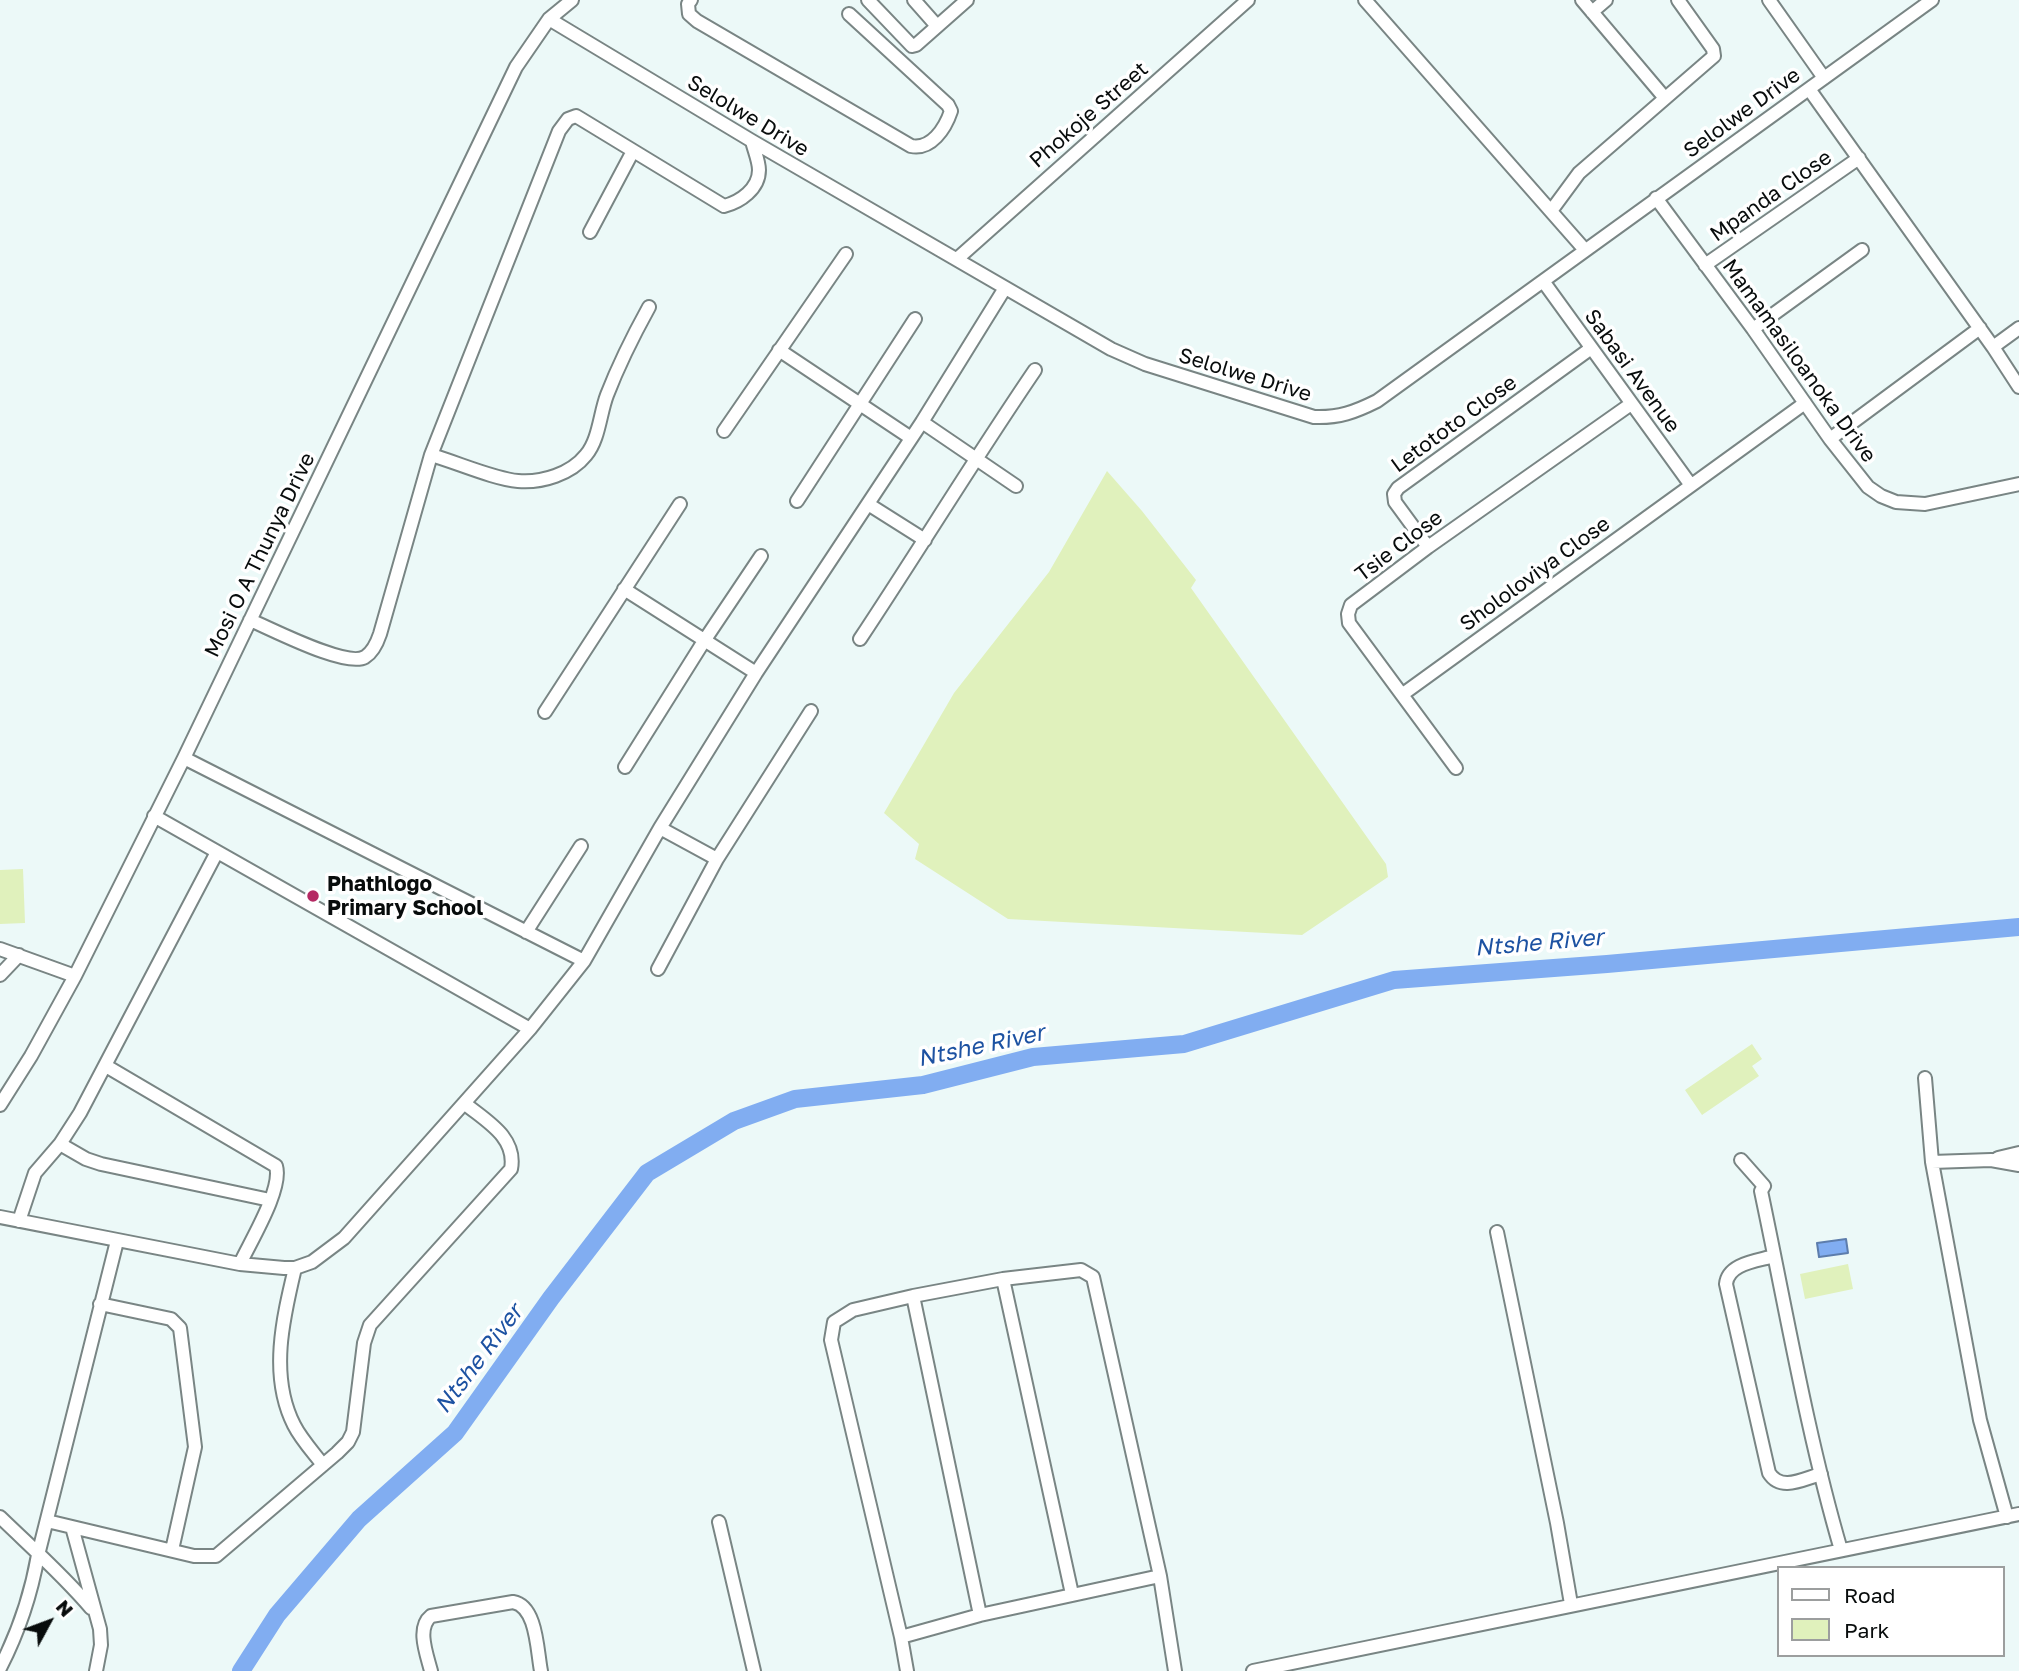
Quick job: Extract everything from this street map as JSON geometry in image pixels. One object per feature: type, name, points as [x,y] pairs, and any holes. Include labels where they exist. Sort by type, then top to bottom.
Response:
[{"type":"street","name":"Mosi O A Thunya Drive","points":[[0,1105],[75,975],[184,758],[516,67],[549,19],[572,0]]},
{"type":"street","points":[[691,0],[688,4],[689,15],[697,22],[911,146],[919,148],[931,143],[949,118],[951,111],[948,105],[849,14]]},
{"type":"street","points":[[868,0],[912,46],[967,0]]},
{"type":"street","points":[[914,0],[937,26]]},
{"type":"street","name":"Phokoje Street","points":[[957,259],[1248,0]]},
{"type":"street","points":[[1365,0],[1585,250]]},
{"type":"street","points":[[1582,0],[1664,97]]},
{"type":"street","points":[[1592,12],[1606,0]]},
{"type":"street","points":[[1551,211],[1579,173],[1714,56],[1713,49],[1678,0]]},
{"type":"street","points":[[1769,0],[1824,78]]},
{"type":"street","name":"Selolwe Drive","points":[[549,19],[752,141],[1111,349],[1144,364],[1314,417],[1332,418],[1347,416],[1377,401],[1932,0]]},
{"type":"street","points":[[1810,89],[2019,387]]},
{"type":"street","points":[[250,620],[337,657],[353,661],[365,657],[374,649],[431,456],[563,124],[576,116],[724,206],[737,203],[757,180],[759,169],[752,141]]},
{"type":"street","points":[[590,232],[634,151]]},
{"type":"street","name":"Mpanda Close","points":[[1706,265],[1859,158]]},
{"type":"street","name":"Mamamasiloanoka Drive","points":[[1656,198],[1830,439],[1868,487],[1896,502],[1925,504],[2019,484]]},
{"type":"street","points":[[1753,329],[1862,250]]},
{"type":"street","points":[[724,431],[846,254]]},
{"type":"street","name":"Sabasi Avenue","points":[[1543,281],[1690,484]]},
{"type":"street","points":[[0,1217],[240,1264],[295,1268],[312,1262],[344,1238],[530,1029],[584,961],[660,828],[757,673],[922,422],[1005,288]]},
{"type":"street","points":[[431,456],[514,481],[534,482],[553,477],[584,458],[591,449],[606,398],[629,344],[649,307]]},
{"type":"street","points":[[797,501],[915,319]]},
{"type":"street","points":[[1830,439],[1979,328]]},
{"type":"street","points":[[1993,347],[2019,328]]},
{"type":"street","name":"Letototo Close","points":[[1428,547],[1395,502],[1394,494],[1398,488],[1590,349]]},
{"type":"street","points":[[779,350],[911,438]]},
{"type":"street","points":[[860,639],[975,458],[1035,370]]},
{"type":"street","name":"Shololoviya Close","points":[[1403,694],[1805,403]]},
{"type":"street","name":"Tsie Close","points":[[1456,768],[1349,623],[1351,605],[1428,547],[1631,404]]},
{"type":"street","points":[[922,422],[1016,486]]},
{"type":"street","points":[[545,712],[680,504]]},
{"type":"street","points":[[868,504],[925,540]]},
{"type":"street","points":[[625,767],[761,556]]},
{"type":"street","points":[[624,589],[757,673]]},
{"type":"street","points":[[658,969],[717,859],[811,711]]},
{"type":"street","points":[[184,758],[584,961]]},
{"type":"street","points":[[154,816],[530,1029]]},
{"type":"street","points":[[660,828],[717,859]]},
{"type":"street","points":[[526,932],[581,846]]},
{"type":"street","points":[[19,1221],[35,1173],[60,1144],[80,1113],[217,852]]},
{"type":"street","points":[[0,949],[75,975]]},
{"type":"street","points":[[0,975],[19,955]]},
{"type":"street","points":[[106,1066],[274,1163],[278,1173],[270,1200],[240,1264]]},
{"type":"street","points":[[1253,1671],[2013,1515],[1980,1420],[1932,1162],[1925,1078]]},
{"type":"street","points":[[47,1521],[201,1557],[216,1556],[348,1442],[353,1432],[364,1343],[370,1325],[511,1169],[513,1154],[509,1142],[464,1103]]},
{"type":"street","points":[[60,1144],[101,1164],[270,1200]]},
{"type":"street","points":[[1991,1160],[2019,1153]]},
{"type":"street","points":[[1741,1160],[1764,1186],[1761,1191],[1774,1256],[1821,1474],[1841,1550]]},
{"type":"street","points":[[1932,1162],[1991,1160],[2019,1165]]},
{"type":"street","points":[[1497,1232],[1571,1604]]},
{"type":"street","points":[[0,1668],[32,1592],[38,1555],[117,1241]]},
{"type":"street","points":[[1774,1256],[1734,1269],[1727,1275],[1726,1284],[1769,1473],[1774,1480],[1782,1484],[1821,1474]]},
{"type":"street","points":[[295,1268],[282,1322],[280,1345],[283,1391],[294,1426],[323,1465]]},
{"type":"street","points":[[907,1671],[831,1340],[834,1322],[843,1314],[914,1296],[1003,1279],[1081,1270],[1093,1277],[1160,1576],[1175,1671]]},
{"type":"street","points":[[1003,1279],[1072,1594]]},
{"type":"street","points":[[914,1296],[980,1615]]},
{"type":"street","points":[[100,1304],[171,1319],[180,1328],[195,1447],[172,1550]]},
{"type":"street","points":[[0,1517],[38,1555],[55,1567],[97,1614]]},
{"type":"street","points":[[719,1522],[754,1671]]},
{"type":"street","points":[[72,1527],[97,1614],[101,1645],[96,1671]]},
{"type":"street","points":[[901,1637],[980,1615],[1160,1576]]},
{"type":"street","points":[[431,1671],[423,1631],[427,1619],[431,1616],[513,1602],[520,1603],[530,1613],[541,1671]]},
{"type":"green space","points":[[1107,471],[1196,580],[1191,588],[1386,864],[1388,877],[1302,935],[1008,919],[915,859],[919,844],[884,813],[954,693],[1049,572]]},
{"type":"green space","points":[[23,869],[25,923],[0,924],[0,870]]},
{"type":"green space","points":[[1752,1044],[1762,1059],[1752,1066],[1759,1076],[1702,1115],[1685,1090]]},
{"type":"green space","points":[[1848,1264],[1853,1289],[1805,1299],[1800,1274]]},
{"type":"water","points":[[1846,1239],[1848,1253],[1819,1257],[1817,1243]]},
{"type":"waterway","name":"Ntshe River","points":[[241,1671],[277,1615],[359,1519],[455,1433],[551,1298],[647,1173],[734,1121],[795,1099],[923,1085],[1033,1057],[1184,1044],[1394,980],[2019,927]]},
{"type":"place","name":"Phathlogo Primary School","points":[[313,896]]}]
